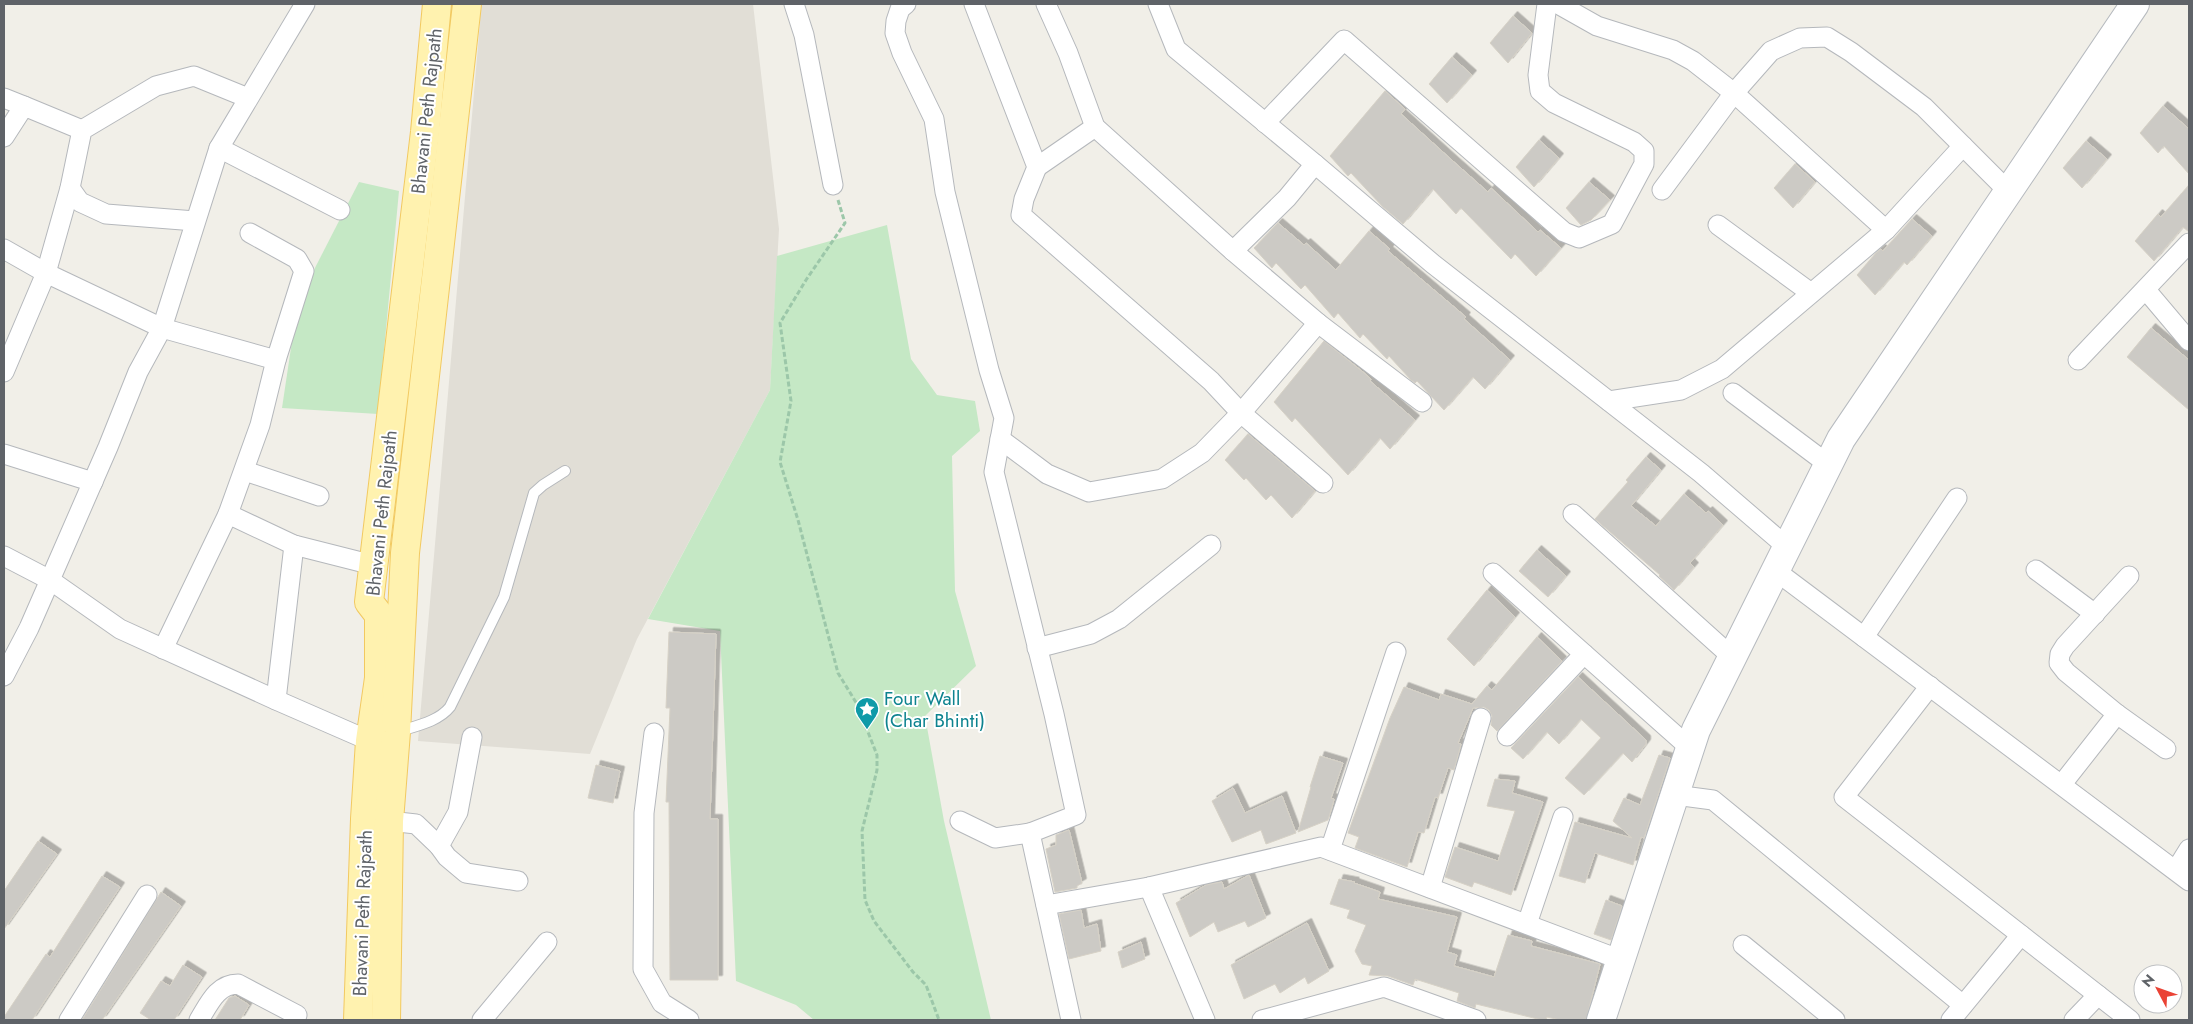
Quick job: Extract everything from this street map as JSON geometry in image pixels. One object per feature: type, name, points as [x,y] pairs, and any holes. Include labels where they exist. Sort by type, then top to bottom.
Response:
[{"type":"main road","name":"Bhavani Peth Rajpath","points":[[358,1020],[383,737],[379,678],[379,615],[369,602],[425,132],[437,4]]},
{"type":"main road","points":[[386,1020],[389,821],[383,737],[467,4]]},
{"type":"main road","points":[[379,615],[392,570],[418,285],[445,64]]},
{"type":"street","points":[[4,676],[50,580],[138,372],[162,328],[219,148],[305,4]]},
{"type":"street","points":[[794,4],[804,35],[833,185]]},
{"type":"street","points":[[906,4],[900,9],[895,33],[902,53],[934,119],[945,192],[989,370],[1004,418],[994,472],[1076,815],[1030,833],[995,838],[960,821]]},
{"type":"street","points":[[974,4],[1037,167]]},
{"type":"street","points":[[1046,4],[1068,53],[1095,127],[1233,251],[1318,323],[1422,402]]},
{"type":"street","points":[[1158,4],[1176,49],[1433,264],[1701,473],[1782,559],[1864,637],[2183,876],[2189,849]]},
{"type":"street","points":[[1265,123],[1344,40],[1564,232],[1579,238],[1612,224],[1644,164],[1644,151],[1634,142],[1554,103],[1540,91],[1538,75],[1547,4]]},
{"type":"street","points":[[1558,4],[1596,26],[1673,50],[1693,61],[1734,92],[1886,230]]},
{"type":"street","points":[[1601,1020],[1696,730],[1841,439],[2135,4]]},
{"type":"street","points":[[1662,190],[1734,92],[1771,51],[1800,38],[1826,37],[1851,52],[1924,107],[2008,191]]},
{"type":"street","points":[[4,372],[46,273],[70,188],[82,130],[156,86],[194,76],[248,98]]},
{"type":"street","points":[[4,98],[82,130]]},
{"type":"street","points":[[4,137],[24,106]]},
{"type":"street","points":[[1095,127],[1037,167],[1024,199],[1021,216],[1211,381],[1241,413],[1323,483]]},
{"type":"street","points":[[1609,401],[1681,390],[1700,382],[1722,369],[1886,230],[1963,146]]},
{"type":"street","points":[[219,148],[340,210]]},
{"type":"street","points":[[1233,251],[1287,198],[1315,164]]},
{"type":"street","points":[[70,188],[80,202],[106,214],[195,221]]},
{"type":"street","points":[[1718,225],[1811,293]]},
{"type":"street","points":[[163,648],[228,514],[245,471],[260,425],[276,360],[304,270],[297,259],[250,233]]},
{"type":"street","points":[[2078,360],[2189,243]]},
{"type":"street","points":[[4,249],[46,273],[162,328],[276,360]]},
{"type":"street","points":[[2146,290],[2189,341]]},
{"type":"street","points":[[1000,439],[1047,474],[1089,492],[1162,479],[1202,453],[1241,413],[1318,323]]},
{"type":"street","points":[[1733,393],[1828,465]]},
{"type":"street","points":[[4,454],[93,482]]},
{"type":"street","points":[[245,471],[319,496]]},
{"type":"street","points":[[1864,637],[1957,498]]},
{"type":"street","points":[[228,514],[294,545],[373,565]]},
{"type":"street","points":[[1573,514],[1732,658]]},
{"type":"street","points":[[276,700],[294,545]]},
{"type":"street","points":[[1037,648],[1091,634],[1119,619],[1211,545]]},
{"type":"street","points":[[4,556],[50,580],[120,629],[276,700],[383,737]]},
{"type":"street","points":[[2036,570],[2095,614]]},
{"type":"street","points":[[1492,573],[1690,748]]},
{"type":"street","points":[[2129,576],[2065,646],[2060,654],[2059,663],[2066,672],[2117,714],[2166,749]]},
{"type":"street","points":[[1330,850],[1396,652]]},
{"type":"street","points":[[1507,736],[1584,654]]},
{"type":"street","points":[[1930,686],[1844,797],[2130,1020]]},
{"type":"street","points":[[2062,784],[2117,714]]},
{"type":"street","points":[[1430,888],[1481,718]]},
{"type":"street","points":[[654,733],[644,813],[643,969],[662,1002],[689,1020]]},
{"type":"street","points":[[439,846],[458,812],[472,737]]},
{"type":"street","points":[[1675,795],[1713,800],[1963,1005]]},
{"type":"street","points":[[1528,924],[1563,817]]},
{"type":"street","points":[[389,821],[416,824],[439,846],[447,857],[466,872],[518,881]]},
{"type":"street","points":[[1030,833],[1071,1020]]},
{"type":"street","points":[[1046,905],[1149,887],[1322,847],[1621,960]]},
{"type":"street","points":[[1149,887],[1205,1020]]},
{"type":"street","points":[[69,1020],[147,895]]},
{"type":"street","points":[[1951,1020],[2021,935]]},
{"type":"street","points":[[482,1020],[547,942]]},
{"type":"street","points":[[1743,945],[1835,1020]]},
{"type":"street","points":[[198,1020],[213,997],[221,988],[229,984],[238,984],[297,1015]]},
{"type":"street","points":[[1262,1020],[1384,987],[1476,1020]]},
{"type":"street","points":[[2074,1020],[2098,995]]},
{"type":"lane","points":[[383,737],[436,718],[444,714],[450,707],[504,597],[534,493],[564,471]]},
{"type":"path","points":[[833,185],[846,223],[806,280],[780,323],[791,401],[780,462],[798,520],[838,673],[856,704],[877,755],[877,770],[862,831],[864,900],[874,921],[913,972],[926,985],[939,1020]]},
{"type":"shaded area","points":[[480,4],[753,4],[779,229],[770,390],[637,639],[590,754],[418,741],[480,23]]},
{"type":"green space","points":[[359,182],[399,191],[378,414],[282,408],[298,301]]},
{"type":"green space","points":[[887,225],[911,359],[937,395],[975,401],[980,431],[952,456],[955,591],[976,666],[925,716],[944,821],[991,1020],[814,1020],[796,1005],[736,981],[720,631],[648,619],[770,390],[777,256]]},
{"type":"building","points":[[1513,16],[1532,33],[1508,63],[1490,43]]},
{"type":"building","points":[[1452,57],[1472,75],[1447,103],[1429,84]]},
{"type":"building","points":[[1385,91],[1405,109],[1401,114],[1454,162],[1488,192],[1491,188],[1538,232],[1540,230],[1561,248],[1536,276],[1515,254],[1511,259],[1461,208],[1456,214],[1433,189],[1403,224],[1383,207],[1351,173],[1348,176],[1330,156]]},
{"type":"building","points":[[2163,106],[2189,129],[2189,174],[2164,146],[2158,153],[2140,133]]},
{"type":"building","points":[[1539,140],[1559,158],[1534,187],[1516,167]]},
{"type":"building","points":[[2086,141],[2107,159],[2082,188],[2063,168]]},
{"type":"building","points":[[1795,164],[1815,182],[1793,208],[1774,188]]},
{"type":"building","points":[[1589,182],[1610,200],[1591,220],[1581,225],[1566,208]]},
{"type":"building","points":[[2189,185],[2189,232],[2183,227],[2154,261],[2135,241],[2158,214],[2161,217]]},
{"type":"building","points":[[1912,219],[1932,236],[1907,265],[1904,262],[1875,295],[1857,275],[1876,253],[1881,249],[1883,251]]},
{"type":"building","points":[[1278,223],[1304,245],[1306,243],[1336,270],[1369,231],[1390,249],[1388,251],[1466,317],[1464,319],[1510,360],[1485,389],[1473,377],[1444,410],[1417,381],[1415,383],[1411,380],[1389,356],[1387,359],[1363,334],[1360,338],[1338,313],[1334,318],[1305,285],[1301,289],[1276,263],[1272,268],[1254,248]]},
{"type":"building","points":[[2151,328],[2189,360],[2189,410],[2127,357]]},
{"type":"building","points":[[1324,341],[1363,372],[1371,379],[1370,381],[1415,420],[1390,449],[1380,438],[1348,475],[1295,418],[1292,422],[1274,402]]},
{"type":"building","points":[[1248,434],[1315,491],[1292,518],[1271,495],[1266,500],[1246,478],[1244,480],[1225,460]]},
{"type":"building","points":[[1646,457],[1661,470],[1631,506],[1656,526],[1684,494],[1706,513],[1708,511],[1723,525],[1690,563],[1694,567],[1674,590],[1660,575],[1595,519],[1628,482],[1626,480]]},
{"type":"building","points":[[1537,550],[1566,576],[1548,597],[1519,571]]},
{"type":"building","points":[[1487,590],[1515,617],[1474,666],[1447,639]]},
{"type":"building","points":[[669,632],[716,634],[710,819],[718,819],[718,980],[670,980],[669,802],[666,802],[670,708],[666,708]]},
{"type":"building","points":[[1537,637],[1562,661],[1497,731],[1491,725],[1492,716],[1489,710],[1484,707],[1473,708],[1458,743],[1461,744],[1454,770],[1448,768],[1438,798],[1435,797],[1424,833],[1418,832],[1407,867],[1355,848],[1359,837],[1348,833],[1390,718],[1404,687],[1439,700],[1441,694],[1472,704],[1487,686],[1492,690]]},
{"type":"building","points":[[1578,677],[1646,740],[1646,744],[1632,762],[1623,753],[1584,795],[1565,778],[1601,738],[1581,719],[1559,744],[1547,732],[1523,759],[1511,748]]},
{"type":"building","points":[[1659,755],[1670,758],[1644,838],[1641,837],[1633,865],[1595,853],[1585,883],[1559,876],[1575,822],[1632,838],[1613,821],[1624,798],[1640,805]]},
{"type":"building","points":[[1320,756],[1343,763],[1331,798],[1334,799],[1332,807],[1328,820],[1298,832],[1310,787]]},
{"type":"building","points":[[596,765],[620,771],[613,803],[588,798]]},
{"type":"building","points":[[1495,779],[1515,781],[1512,793],[1543,802],[1511,895],[1474,882],[1472,887],[1445,877],[1455,847],[1498,861],[1515,811],[1487,806]]},
{"type":"building","points":[[1233,788],[1245,813],[1282,796],[1296,833],[1266,844],[1261,830],[1232,842],[1212,801]]},
{"type":"building","points":[[1069,830],[1082,883],[1077,888],[1055,892],[1046,849],[1056,845],[1056,835]]},
{"type":"building","points":[[38,841],[57,854],[4,929],[4,891]]},
{"type":"building","points":[[1249,875],[1266,918],[1248,927],[1245,921],[1218,932],[1214,922],[1190,937],[1176,903],[1206,885],[1222,882],[1224,889]]},
{"type":"building","points":[[102,876],[120,887],[32,1020],[4,1020],[4,1017],[46,954],[50,957]]},
{"type":"building","points":[[1339,879],[1355,882],[1380,892],[1378,899],[1457,917],[1447,952],[1457,955],[1454,966],[1494,977],[1508,935],[1532,941],[1531,946],[1600,964],[1586,1020],[1560,1020],[1547,1017],[1546,1020],[1542,1020],[1476,1004],[1475,1008],[1457,1001],[1459,993],[1415,979],[1413,985],[1388,976],[1369,975],[1372,966],[1362,964],[1355,951],[1366,925],[1347,918],[1350,910],[1330,904]]},
{"type":"building","points":[[161,892],[181,906],[102,1020],[82,1020]]},
{"type":"building","points":[[1606,900],[1622,906],[1611,940],[1594,934]]},
{"type":"building","points":[[1081,910],[1084,928],[1097,924],[1101,951],[1069,959],[1059,914]]},
{"type":"building","points":[[1307,923],[1329,971],[1308,984],[1305,977],[1280,993],[1275,984],[1244,999],[1231,965]]},
{"type":"building","points":[[1141,942],[1145,959],[1122,968],[1118,952]]},
{"type":"building","points":[[183,965],[202,977],[174,1020],[151,1020],[140,1013],[161,981],[170,986]]},
{"type":"building","points":[[235,996],[249,1005],[240,1020],[215,1020],[229,998]]},
{"type":"tunnel","points":[[445,60],[451,4]]},
{"type":"place","name":"Four Wall (Char Bhinti)","points":[[867,730]]}]
